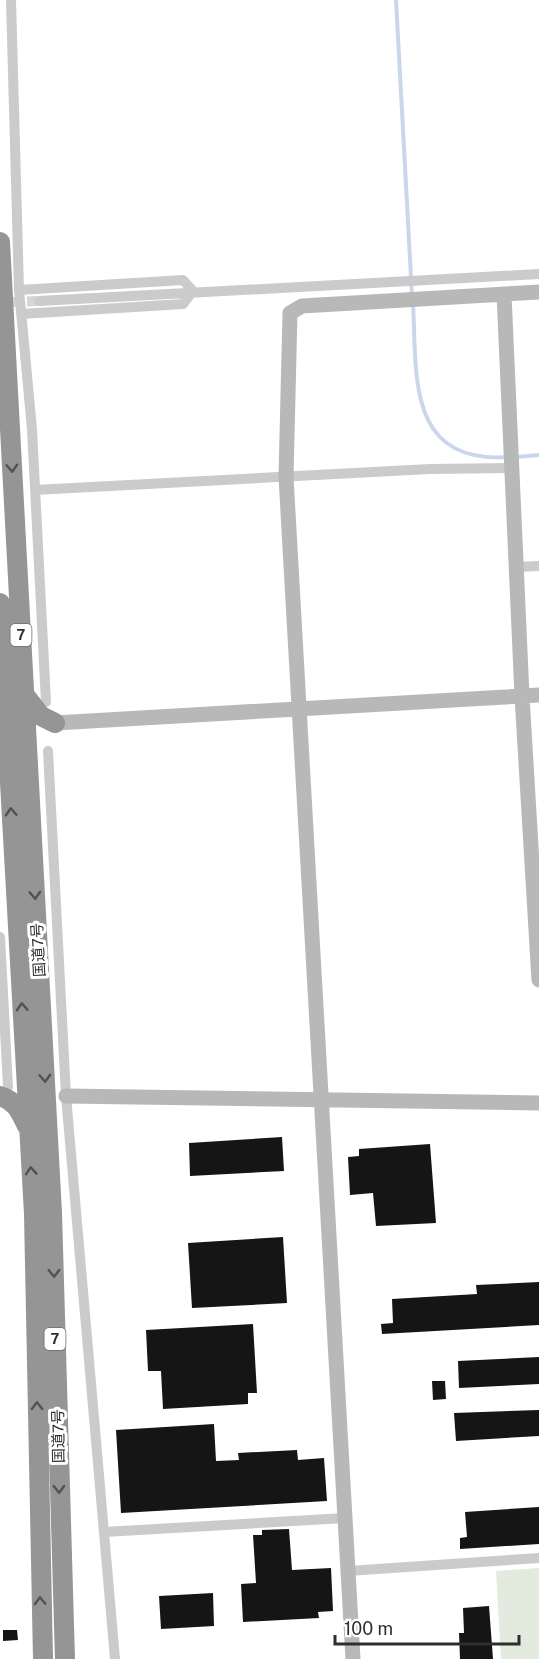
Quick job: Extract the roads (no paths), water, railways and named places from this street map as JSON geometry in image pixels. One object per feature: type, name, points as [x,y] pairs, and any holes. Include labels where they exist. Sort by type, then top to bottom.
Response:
[{"type":"highway","name":"国道7号","points":[[0,242],[52,1213],[65,1659]]},
{"type":"highway","name":"国道7号","points":[[0,603],[34,1214],[43,1659]]},
{"type":"highway","points":[[24,694],[41,716],[55,723]]},
{"type":"highway","points":[[28,753],[33,737],[40,728],[55,723]]},
{"type":"highway","points":[[25,1064],[3,1091],[19,1108],[28,1128]]},
{"type":"street","points":[[11,0],[19,290],[35,490],[46,702]]},
{"type":"street","points":[[39,301],[539,274]]},
{"type":"street","points":[[19,290],[183,280],[193,291]]},
{"type":"street","points":[[21,314],[183,303],[193,291]]},
{"type":"street","points":[[353,1659],[301,707],[286,477],[290,314],[302,306],[539,292]]},
{"type":"street","points":[[504,294],[522,696],[539,980]]},
{"type":"street","points":[[35,490],[511,468]]},
{"type":"street","points":[[517,567],[539,566]]},
{"type":"street","points":[[55,723],[539,695]]},
{"type":"street","points":[[48,751],[66,1096],[115,1659]]},
{"type":"street","points":[[0,937],[3,1091]]},
{"type":"street","points":[[66,1096],[539,1103]]},
{"type":"street","points":[[104,1532],[345,1518]]},
{"type":"street","points":[[348,1571],[539,1558]]},
{"type":"waterway","points":[[396,0],[412,296]]},
{"type":"waterway","points":[[413,303],[418,386],[424,410],[434,431],[451,446],[475,455],[509,457]]},
{"type":"waterway","points":[[516,457],[539,455]]},
{"type":"tunnel","points":[[12,302],[39,301]]}]
